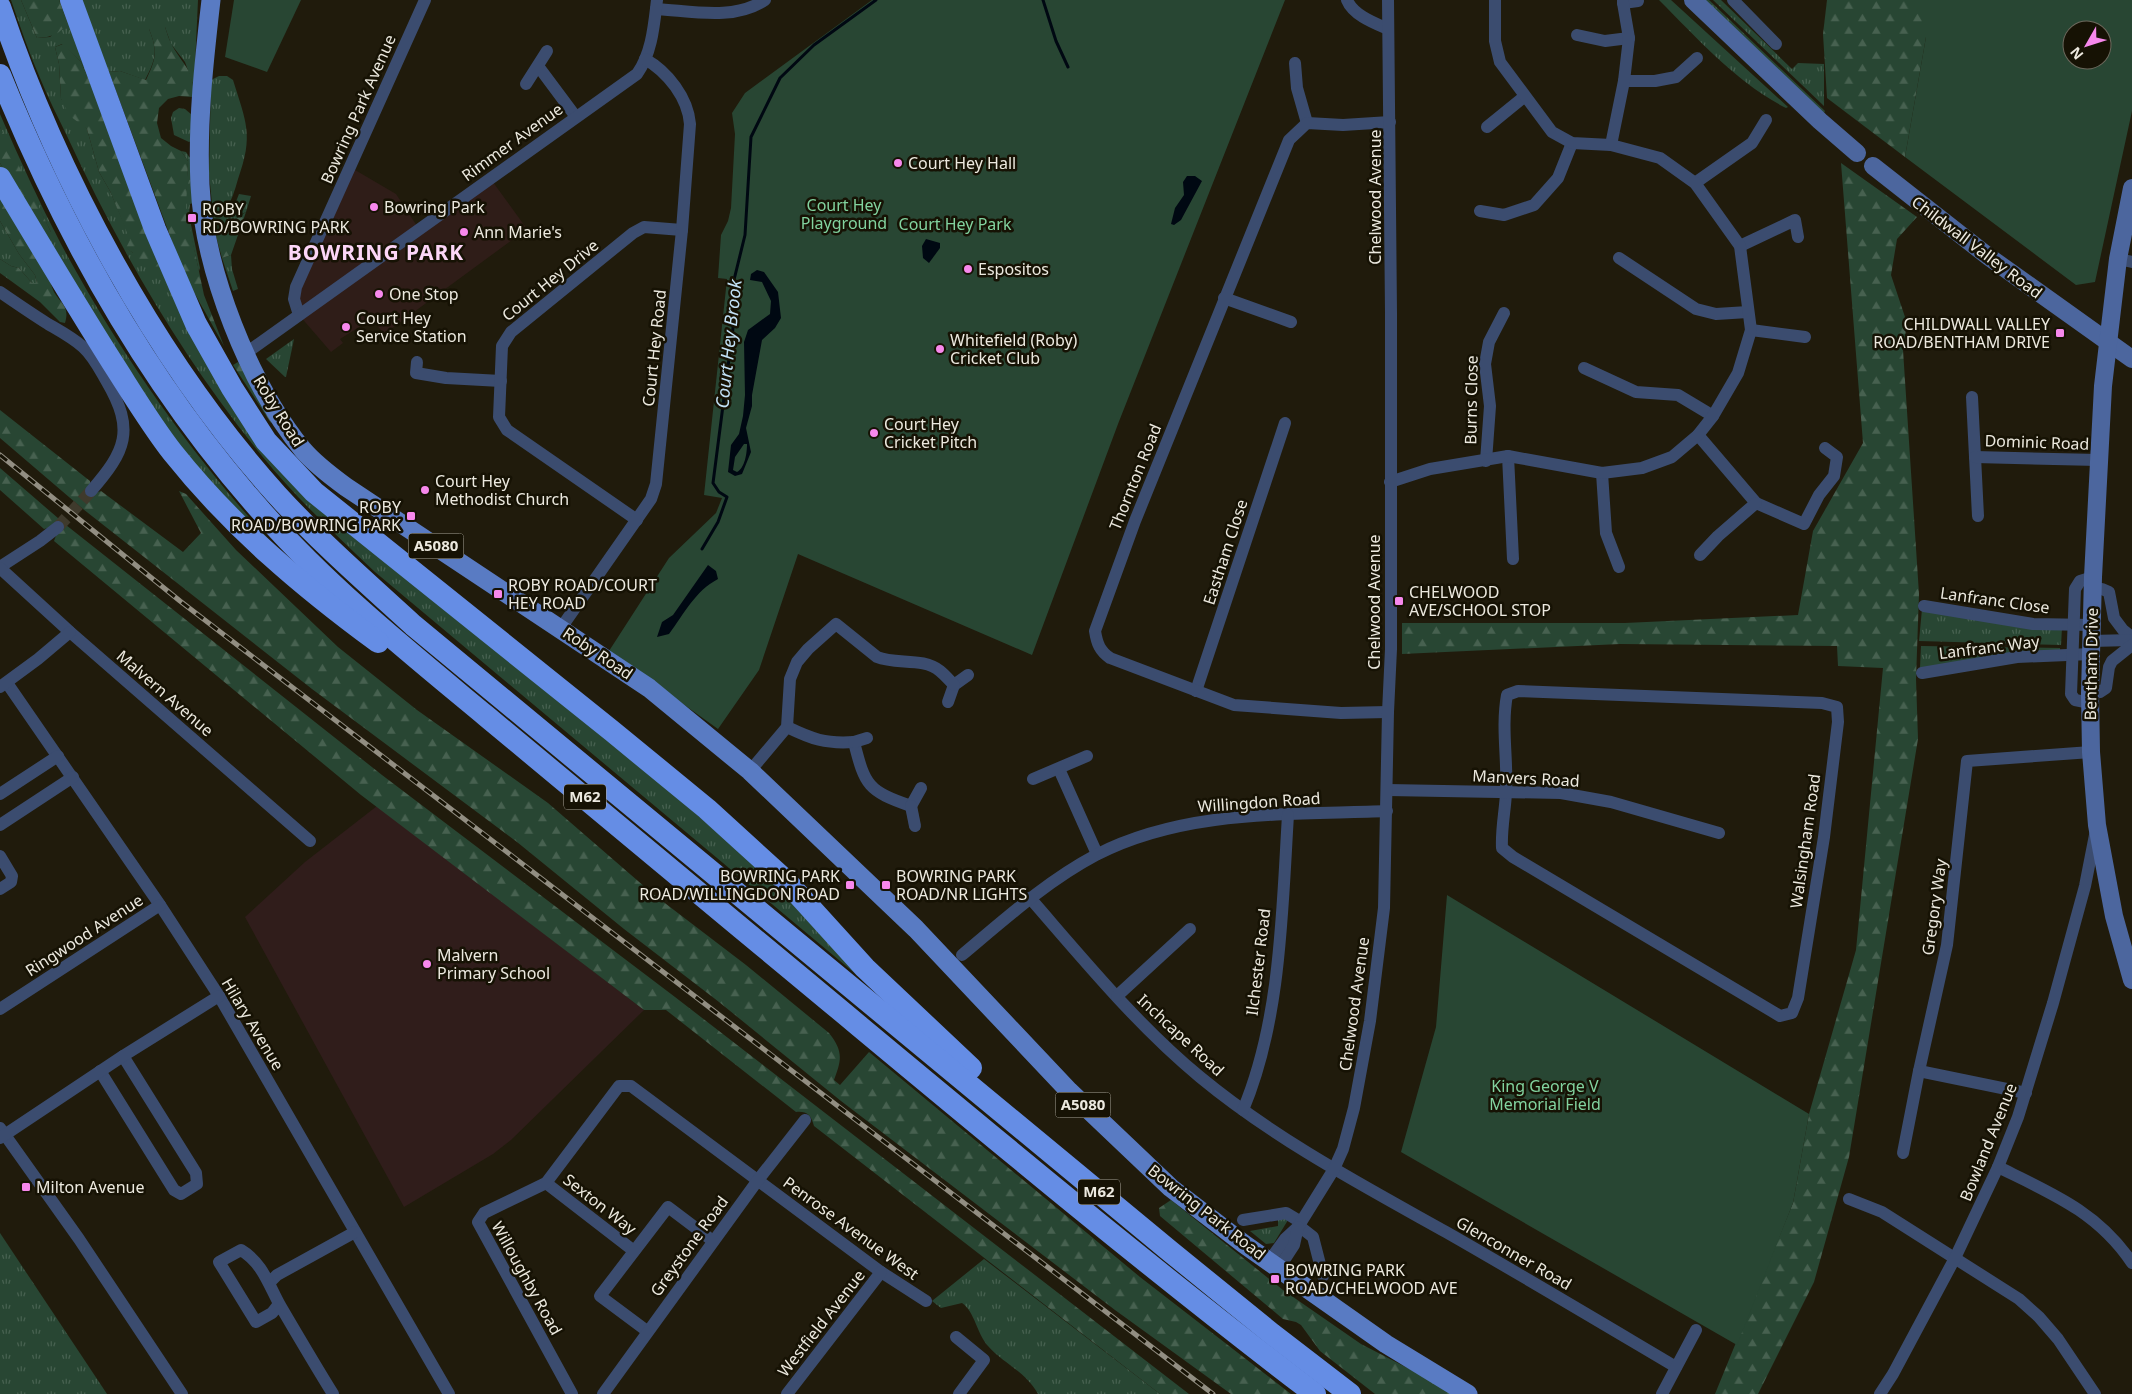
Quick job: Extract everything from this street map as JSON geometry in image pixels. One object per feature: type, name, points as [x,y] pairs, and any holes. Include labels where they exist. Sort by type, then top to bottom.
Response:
[{"type":"highway","points":[[71,0],[155,229],[196,324],[232,388],[266,440],[321,498],[612,731],[714,816],[786,882],[865,968],[1122,1210]]},
{"type":"highway","name":"M62","points":[[0,7],[44,122],[83,205],[123,278],[168,351],[220,425],[276,494],[333,552],[414,625],[1272,1334],[1350,1394]]},
{"type":"highway","name":"M62","points":[[0,75],[24,133],[66,223],[151,368],[202,441],[263,514],[315,567],[396,642],[1164,1276],[1315,1394]]},
{"type":"highway","points":[[0,178],[139,404],[173,452],[234,521],[286,571],[330,607],[596,807]]},
{"type":"main road","name":"Roby Road","points":[[206,0],[208,22]]},
{"type":"main road","name":"Roby Road","points":[[210,0],[200,108],[200,186],[204,222],[213,262],[232,321],[246,353],[280,418],[304,451],[346,488],[561,628],[649,688],[750,771],[916,929]]},
{"type":"main road","name":"Bowring Park Road","points":[[916,929],[1068,1091],[1171,1188],[1274,1265],[1386,1344],[1468,1394]]},
{"type":"street","name":"Bowring Park Avenue","points":[[299,314],[294,300],[296,287],[425,0]]},
{"type":"street","points":[[656,4],[731,13],[745,11],[765,0]]},
{"type":"street","points":[[1347,0],[1350,6],[1371,22],[1388,30]]},
{"type":"street","name":"Chelwood Avenue","points":[[1274,1265],[1285,1239],[1299,1225],[1334,1169],[1343,1149],[1354,1108],[1370,1021],[1384,908],[1391,649],[1388,0]]},
{"type":"street","points":[[1390,482],[1430,469],[1508,456],[1602,473],[1642,468],[1672,457],[1698,435],[1713,416],[1738,373],[1751,330],[1740,246],[1695,184],[1660,158],[1611,145],[1572,143],[1552,132],[1500,62],[1495,41],[1494,0]]},
{"type":"street","points":[[1693,0],[1857,153]]},
{"type":"street","points":[[1611,145],[1624,81],[1629,38],[1623,2],[1638,1]]},
{"type":"street","points":[[1740,2],[1776,44]]},
{"type":"street","name":"Rimmer Avenue","points":[[246,353],[637,74],[645,60],[656,4]]},
{"type":"street","points":[[1577,35],[1605,41],[1629,38]]},
{"type":"street","points":[[526,84],[548,51]]},
{"type":"street","points":[[1624,81],[1654,81],[1676,77],[1697,58]]},
{"type":"street","name":"Court Hey Road","points":[[561,628],[651,499],[656,484],[682,230],[690,124],[689,110],[682,97],[660,70],[645,60]]},
{"type":"street","points":[[1295,63],[1298,88],[1308,123],[1343,125],[1390,122]]},
{"type":"street","points":[[538,66],[576,117]]},
{"type":"street","points":[[1486,127],[1524,96]]},
{"type":"street","points":[[1695,184],[1752,143],[1766,120]]},
{"type":"street","name":"Thornton Road","points":[[1308,123],[1289,140],[1135,521],[1094,631],[1101,651],[1110,658],[1234,706],[1341,713],[1388,712]]},
{"type":"street","points":[[1480,211],[1504,215],[1534,205],[1558,178],[1572,143]]},
{"type":"street","name":"Childwall Valley Road","points":[[1873,166],[1989,257],[2132,359]]},
{"type":"street","name":"Bentham Drive","points":[[2131,198],[2125,260],[2103,386],[2093,583],[2087,636],[2091,752],[2097,825],[2106,880],[2132,980]]},
{"type":"street","points":[[1740,246],[1795,220],[1798,237]]},
{"type":"street","name":"Court Hey Drive","points":[[637,520],[507,430],[499,417],[502,346],[511,332],[633,233],[644,227],[682,230]]},
{"type":"street","points":[[1619,258],[1696,309],[1716,314],[1748,312]]},
{"type":"street","points":[[0,292],[82,346],[94,360],[117,400],[124,418],[121,449],[109,470],[91,491]]},
{"type":"street","points":[[1224,298],[1290,322]]},
{"type":"street","name":"Burns Close","points":[[1486,460],[1490,406],[1485,364],[1489,342],[1504,313]]},
{"type":"street","points":[[1751,330],[1805,337]]},
{"type":"street","points":[[417,362],[416,373],[446,378],[501,381]]},
{"type":"street","points":[[1584,368],[1636,392],[1678,395],[1713,416]]},
{"type":"street","points":[[1972,396],[1978,516]]},
{"type":"street","name":"Eastham Close","points":[[1196,692],[1285,422]]},
{"type":"street","points":[[1698,435],[1756,503],[1804,524]]},
{"type":"street","points":[[1800,536],[1819,495],[1834,476],[1837,457],[1825,448]]},
{"type":"street","points":[[1508,456],[1513,559]]},
{"type":"street","name":"Dominic Road","points":[[1975,457],[2098,460]]},
{"type":"street","points":[[1602,473],[1606,533],[1619,567]]},
{"type":"street","points":[[1700,555],[1718,536],[1756,503]]},
{"type":"street","points":[[0,568],[58,527]]},
{"type":"street","name":"Malvern Avenue","points":[[0,568],[70,632],[310,840]]},
{"type":"street","points":[[2093,583],[2109,592],[2114,618],[2123,630],[2132,636]]},
{"type":"street","name":"Lanfranc Close","points":[[1924,606],[2026,623],[2087,636]]},
{"type":"street","points":[[750,771],[787,727],[790,679],[797,662],[839,619],[877,657],[885,660],[931,666],[938,669],[954,685]]},
{"type":"street","points":[[3,685],[70,632]]},
{"type":"street","points":[[2132,640],[2087,636],[2073,656],[2071,694],[2075,700],[2090,698],[2106,688],[2109,667],[2112,661],[2132,645]]},
{"type":"street","name":"Lanfranc Way","points":[[1922,673],[2017,657],[2073,656],[2087,636]]},
{"type":"street","points":[[948,702],[954,685],[968,675]]},
{"type":"street","name":"Hilary Avenue","points":[[3,685],[73,777],[160,904],[219,996],[449,1394]]},
{"type":"street","name":"Walsingham Road","points":[[1518,691],[1822,703],[1837,707],[1838,722],[1824,837],[1798,998],[1792,1013],[1780,1016],[1513,857],[1502,848],[1501,827],[1506,792],[1504,714],[1507,696],[1518,691]]},
{"type":"street","points":[[787,727],[827,743],[854,742],[867,738]]},
{"type":"street","points":[[854,742],[867,783],[884,795],[911,806]]},
{"type":"street","name":"Gregory Way","points":[[1920,1070],[1946,945],[1967,761],[2091,752]]},
{"type":"street","points":[[0,794],[58,756]]},
{"type":"street","points":[[1033,779],[1086,756]]},
{"type":"street","points":[[1059,769],[1097,854]]},
{"type":"street","points":[[0,825],[73,777]]},
{"type":"street","points":[[915,826],[911,806],[920,788]]},
{"type":"street","name":"Manvers Road","points":[[1388,790],[1560,794],[1611,802],[1719,833]]},
{"type":"street","name":"Willingdon Road","points":[[962,954],[1030,898],[1065,873],[1097,854],[1136,838],[1201,822],[1247,816],[1387,811]]},
{"type":"street","name":"Ilchester Road","points":[[1244,1110],[1251,1092],[1263,1046],[1276,978],[1288,815]]},
{"type":"street","name":"Bowland Avenue","points":[[1880,1394],[1955,1258],[1998,1167],[2026,1093],[2085,886],[2097,825]]},
{"type":"street","points":[[0,856],[12,876],[11,882],[0,889]]},
{"type":"street","points":[[2085,886],[2096,879],[2106,880]]},
{"type":"street","name":"Inchcape Road","points":[[1030,898],[1117,996],[1165,1046],[1200,1077],[1244,1110],[1334,1169]]},
{"type":"street","name":"Ringwood Avenue","points":[[0,1009],[160,904]]},
{"type":"street","points":[[1117,996],[1190,929]]},
{"type":"street","points":[[182,1394],[79,1239],[2,1134],[219,996]]},
{"type":"street","points":[[100,1071],[174,1190],[181,1194],[197,1184],[196,1173],[123,1056]]},
{"type":"street","points":[[1904,1153],[1920,1070],[2026,1093]]},
{"type":"street","name":"Penrose Avenue West","points":[[619,1086],[632,1086],[881,1272],[926,1300]]},
{"type":"street","name":"Willoughby Road","points":[[572,1394],[478,1222],[484,1213],[546,1183],[619,1086]]},
{"type":"street","name":"Greystone Road","points":[[603,1394],[758,1180],[806,1120]]},
{"type":"street","points":[[1998,1167],[2084,1212],[2112,1237],[2132,1263]]},
{"type":"street","name":"Glenconner Road","points":[[1334,1169],[1494,1259],[1676,1367]]},
{"type":"street","name":"Sexton Way","points":[[546,1183],[634,1251]]},
{"type":"street","points":[[1849,1198],[1882,1212],[2018,1299],[2039,1317],[2058,1339],[2096,1394]]},
{"type":"street","name":"Sexton Way","points":[[647,1331],[600,1296],[668,1206],[713,1241]]},
{"type":"street","points":[[1243,1220],[1286,1213],[1312,1237],[1323,1276]]},
{"type":"street","points":[[270,1282],[277,1274],[355,1232]]},
{"type":"street","points":[[279,1304],[272,1313],[256,1322],[219,1262],[241,1250],[251,1256],[270,1282],[279,1304],[333,1394]]},
{"type":"street","name":"Westfield Avenue","points":[[787,1394],[881,1272]]},
{"type":"street","points":[[1662,1394],[1696,1330]]},
{"type":"street","points":[[956,1337],[984,1360],[959,1394]]},
{"type":"shaded area","points":[[350,167],[396,194],[419,229],[490,178],[527,229],[384,334],[372,319],[340,339],[343,343],[331,352],[299,315],[295,293]]},
{"type":"shaded area","points":[[1187,176],[1195,176],[1202,181],[1181,220],[1174,225],[1171,224],[1175,208],[1184,195],[1183,182]]},
{"type":"shaded area","points":[[926,239],[940,243],[940,248],[929,263],[923,258],[922,246]]},
{"type":"shaded area","points":[[757,270],[764,272],[778,292],[781,318],[775,328],[762,340],[752,395],[752,406],[746,428],[751,452],[742,474],[735,476],[728,472],[731,445],[739,434],[743,416],[745,395],[744,342],[748,330],[770,314],[771,301],[762,282],[750,280],[751,274]],"holes":[[[744,444],[747,444],[744,464],[737,472],[733,470],[735,457]]]},
{"type":"shaded area","points":[[708,565],[716,571],[718,579],[696,596],[669,634],[657,637],[662,622],[673,615]]},
{"type":"shaded area","name":"Malvern Primary School","points":[[377,806],[644,1010],[511,1140],[493,1154],[404,1207],[245,917],[305,862]]},
{"type":"green space","points":[[11,0],[21,0],[37,38],[50,37],[67,21],[59,0],[62,0],[243,417],[776,884],[864,981],[375,572],[275,472],[205,381],[154,302],[131,262],[87,178],[50,100],[32,59]],"holes":[[[62,44],[81,62],[112,132],[131,239],[110,191],[99,172],[87,129],[61,99],[59,64],[55,47]],[[131,240],[133,253],[127,248]]]},
{"type":"green space","points":[[21,0],[59,0],[67,21],[65,26],[55,34],[37,38]]},
{"type":"green space","points":[[77,0],[198,0],[194,87],[185,62],[171,44],[165,27],[149,29],[155,49],[152,66],[145,80],[120,71],[109,72]]},
{"type":"green space","points":[[234,0],[301,0],[267,72],[225,57]]},
{"type":"green space","name":"Court Hey Park","points":[[872,0],[1285,0],[1118,424],[1032,655],[798,554],[759,670],[718,729],[609,651],[669,558],[716,513],[722,498],[704,495],[727,279],[718,278],[721,235],[728,221],[731,208],[735,134],[732,113],[745,93]]},
{"type":"green space","points":[[1659,0],[1671,0],[1788,107],[1786,108],[1768,98],[1735,73],[1703,45]]},
{"type":"green space","points":[[1700,0],[1709,0],[1825,111],[1824,113]]},
{"type":"green space","points":[[1713,0],[1721,0],[1792,69],[1798,63],[1824,64],[1824,106]]},
{"type":"green space","points":[[1827,0],[1926,0],[1926,37],[1905,157],[1827,98],[1823,34]]},
{"type":"green space","points":[[1926,0],[2132,0],[2132,111],[2095,282],[2076,285],[1905,157],[1926,37]]},
{"type":"green space","points":[[153,23],[165,27],[170,41],[187,67],[192,80],[193,97],[179,96],[168,99],[159,108],[157,123],[161,138],[181,151],[188,161],[186,210],[204,295],[224,346],[185,276],[109,72],[120,71],[146,80],[155,55],[154,43],[149,29]]},
{"type":"green space","points":[[63,44],[81,62],[112,132],[162,266],[152,267],[137,261],[133,253],[126,248],[130,240],[110,191],[99,172],[87,129],[70,116],[61,99],[59,64],[55,47]]},
{"type":"green space","points":[[219,76],[227,76],[233,80],[245,118],[247,139],[243,164],[233,196],[225,212],[231,214],[239,194],[251,196],[246,212],[238,216],[231,232],[218,229],[214,224],[209,173],[211,80]]},
{"type":"green space","points":[[179,108],[185,109],[192,115],[191,141],[189,142],[174,135],[171,118],[173,112]]},
{"type":"green space","points":[[0,114],[29,180],[61,244],[131,362],[212,473],[272,543],[192,466],[111,350],[0,167],[0,163],[47,241],[51,232],[8,147],[0,127]]},
{"type":"green space","points":[[0,127],[51,232],[52,238],[47,242],[0,163]]},
{"type":"green space","points":[[181,151],[186,152],[192,161],[193,203],[190,204],[189,215],[200,268],[199,271],[185,210],[188,161]]},
{"type":"green space","points":[[1841,163],[1917,217],[1897,239],[1891,275],[1907,323],[1903,350],[1919,594],[1916,679],[1918,739],[1849,1157],[1814,1282],[1758,1394],[1715,1394],[1793,1203],[1809,1114],[1856,950],[1883,668],[1838,666],[1837,646],[1620,644],[1402,654],[1402,623],[1625,623],[1798,615],[1813,531],[1863,443]]},
{"type":"green space","points":[[0,194],[49,279],[54,292],[66,309],[65,323],[60,322],[40,302],[0,273],[0,259],[11,266],[19,268],[32,283],[37,283],[35,275],[19,254],[0,221]]},
{"type":"green space","points":[[246,212],[231,255],[222,258],[214,229],[217,227],[218,229],[230,232],[231,222]]},
{"type":"green space","points":[[0,221],[19,254],[35,275],[37,283],[32,283],[19,268],[11,266],[0,259]]},
{"type":"green space","points":[[231,255],[232,269],[238,289],[233,291],[222,258]]},
{"type":"green space","points":[[294,339],[286,377],[285,377],[266,359]]},
{"type":"green space","points":[[238,362],[273,421],[271,423],[233,365]]},
{"type":"green space","points":[[0,410],[90,481],[90,489],[96,493],[101,491],[183,552],[201,533],[179,491],[186,494],[236,550],[338,647],[417,710],[548,803],[653,894],[746,965],[829,1033],[839,1050],[840,1061],[834,1080],[840,1085],[869,1052],[1140,1277],[1291,1394],[1231,1394],[1115,1310],[841,1101],[517,842],[312,689],[83,509],[0,438]]},
{"type":"green space","points":[[0,468],[66,525],[382,775],[675,997],[1189,1394],[1160,1394],[814,1126],[808,1114],[796,1112],[666,1010],[644,1010],[361,795],[54,541],[57,533],[51,527],[44,529],[0,490]]},
{"type":"green space","points":[[1922,609],[2062,628],[2061,645],[1919,641]]},
{"type":"green space","points":[[1921,646],[2060,648],[2060,652],[1920,668]]},
{"type":"green space","name":"King George V Memorial Field","points":[[1447,895],[1809,1114],[1793,1203],[1737,1345],[1401,1152],[1436,1027]]},
{"type":"green space","points":[[1171,1200],[1283,1290],[1361,1344],[1425,1377],[1452,1394],[1375,1394],[1320,1351],[1301,1325],[1283,1319],[1160,1216],[1159,1208]]},
{"type":"green space","points":[[1281,1217],[1288,1220],[1274,1243],[1266,1244],[1250,1231],[1278,1226],[1278,1220]]},
{"type":"green space","points":[[0,1233],[107,1394],[0,1394]]},
{"type":"green space","points":[[984,1259],[1160,1394],[1038,1394],[1021,1373],[988,1346],[970,1312],[962,1303],[941,1308],[932,1301]]},
{"type":"waterway","name":"Court Hey Brook","points":[[702,549],[718,522],[727,497],[719,492],[713,483],[737,297],[732,288],[745,235],[751,137],[780,78],[814,45],[876,0]]},
{"type":"waterway","points":[[1043,0],[1056,41],[1068,67]]},
{"type":"tunnel","points":[[58,527],[91,491]]},
{"type":"railway","points":[[0,455],[180,601],[1213,1394]]},
{"type":"place","name":"Court Hey Hall","points":[[898,163]]},
{"type":"place","name":"Bowring Park","points":[[374,207]]},
{"type":"place","name":"ROBY RD/BOWRING PARK","points":[[192,218]]},
{"type":"place","name":"Ann Marie's","points":[[464,232]]},
{"type":"place","name":"Espositos","points":[[968,269]]},
{"type":"place","name":"One Stop","points":[[379,294]]},
{"type":"place","name":"Court Hey Service Station","points":[[346,327]]},
{"type":"place","name":"CHILDWALL VALLEY ROAD/BENTHAM DRIVE","points":[[2060,333]]},
{"type":"place","name":"Whitefield (Roby) Cricket Club","points":[[940,349]]},
{"type":"place","name":"Court Hey Cricket Pitch","points":[[874,433]]},
{"type":"place","name":"Court Hey Methodist Church","points":[[425,490]]},
{"type":"place","name":"ROBY ROAD/BOWRING PARK","points":[[411,516]]},
{"type":"place","name":"ROBY ROAD/COURT HEY ROAD","points":[[498,594]]},
{"type":"place","name":"CHELWOOD AVE/SCHOOL STOP","points":[[1399,601]]},
{"type":"place","name":"BOWRING PARK ROAD/WILLINGDON ROAD","points":[[850,885]]},
{"type":"place","name":"BOWRING PARK ROAD/NR LIGHTS","points":[[886,885]]},
{"type":"place","name":"Malvern Primary School","points":[[427,964]]},
{"type":"place","name":"Milton Avenue","points":[[26,1187]]},
{"type":"place","name":"BOWRING PARK ROAD/CHELWOOD AVE","points":[[1275,1279]]},
{"type":"district","name":"BOWRING PARK","points":[[376,253]]},
{"type":"park label","name":"Court Hey Playground","points":[[844,214]]}]
